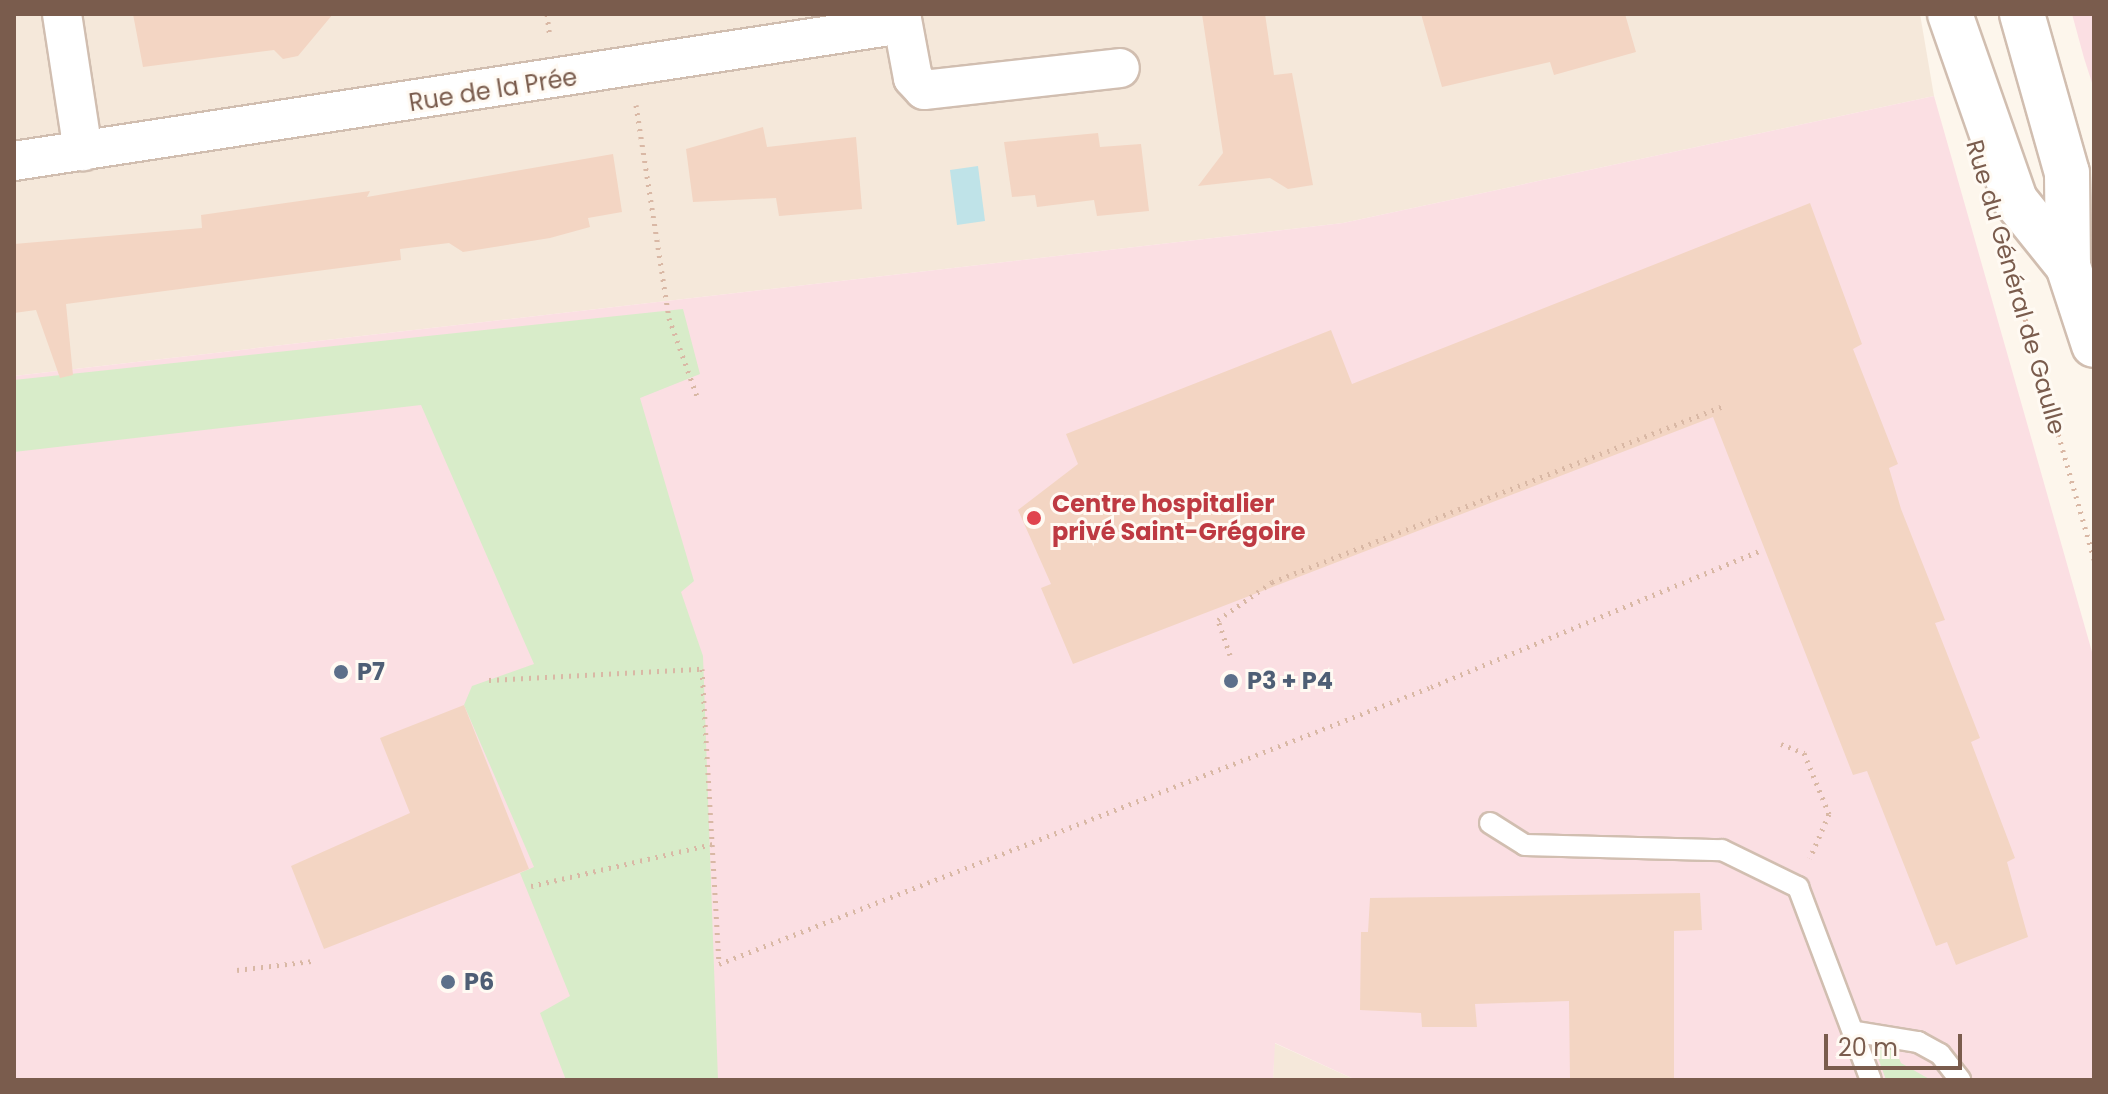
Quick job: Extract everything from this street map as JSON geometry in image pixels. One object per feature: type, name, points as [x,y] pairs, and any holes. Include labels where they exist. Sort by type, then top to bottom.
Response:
[{"type":"main road","name":"Rue du Général de Gaulle","points":[[1950,14],[2015,200],[2068,266]]},
{"type":"main road","name":"Rue du Général de Gaulle","points":[[2022,14],[2067,173],[2068,266],[2094,345]]},
{"type":"street","points":[[62,14],[83,151]]},
{"type":"street","points":[[901,19],[913,78],[924,90],[1120,68]]},
{"type":"street","name":"Rue de la Prée","points":[[14,161],[630,69],[901,19]]},
{"type":"lane","points":[[1490,823],[1525,845],[1722,850],[1798,887],[1857,1032],[1871,1080]]},
{"type":"lane","points":[[1857,1032],[1918,1042],[1940,1054],[1960,1080]]},
{"type":"path","points":[[630,69],[669,318],[697,396]]},
{"type":"path","name":"Rue du Général de Gaulle","points":[[2008,256],[2094,559]]},
{"type":"path","points":[[1230,655],[1218,620],[1272,582],[1723,406]]},
{"type":"path","points":[[489,680],[702,669],[719,964],[1431,687],[1761,550]]},
{"type":"path","points":[[1781,744],[1804,753],[1829,814],[1798,887]]},
{"type":"path","points":[[531,886],[713,844]]},
{"type":"path","points":[[237,970],[313,961]]},
{"type":"shaded area","points":[[14,14],[1920,14],[1934,96],[1343,223],[14,376]]},
{"type":"shaded area","points":[[2072,14],[2094,14],[2094,89],[2084,58]]},
{"type":"shaded area","name":"Centre hospitalier privé Saint-Grégoire","points":[[1934,96],[2094,659],[2094,1080],[1356,1080],[1275,1043],[1273,1080],[14,1080],[14,376],[1343,223]]},
{"type":"shaded area","points":[[1274,1043],[1356,1080],[1273,1080]]},
{"type":"green space","points":[[683,309],[700,374],[640,398],[694,581],[681,592],[703,656],[718,1080],[566,1080],[540,1013],[570,996],[520,873],[534,867],[464,705],[472,686],[534,664],[421,405],[14,452],[14,380]]},
{"type":"green space","points":[[1893,1044],[1901,1063],[1931,1080],[1886,1080],[1876,1052]]},
{"type":"water","points":[[978,166],[985,221],[957,225],[950,170]]},
{"type":"building","points":[[133,14],[333,14],[298,56],[283,59],[274,50],[143,67]]},
{"type":"building","points":[[1202,14],[1265,14],[1274,75],[1292,73],[1313,185],[1288,189],[1270,178],[1198,186],[1223,153]]},
{"type":"building","points":[[1421,14],[1625,14],[1636,52],[1554,75],[1550,62],[1442,87]]},
{"type":"building","points":[[763,127],[767,147],[856,137],[862,209],[779,216],[776,198],[693,202],[686,149]]},
{"type":"building","points":[[1098,133],[1100,147],[1141,144],[1149,211],[1097,216],[1094,200],[1037,207],[1035,195],[1012,197],[1004,142]]},
{"type":"building","points":[[613,154],[622,212],[588,218],[590,227],[550,238],[463,252],[449,243],[400,249],[401,260],[66,304],[73,375],[60,378],[36,310],[14,313],[14,244],[202,228],[201,215],[370,191],[367,197]]},
{"type":"building","points":[[1810,203],[1862,344],[1853,349],[1898,464],[1889,468],[1901,509],[1945,620],[1935,623],[1980,738],[1971,742],[2015,858],[2007,862],[2028,937],[1956,965],[1947,942],[1936,946],[1867,771],[1853,775],[1713,417],[1073,664],[1041,588],[1051,584],[1018,510],[1078,464],[1066,434],[1331,330],[1352,384]]},
{"type":"building","points":[[464,705],[529,869],[324,949],[291,866],[410,813],[380,738]]},
{"type":"building","points":[[1700,893],[1702,930],[1674,931],[1674,1080],[1570,1080],[1569,1001],[1475,1004],[1477,1027],[1422,1027],[1421,1013],[1360,1010],[1361,932],[1368,932],[1370,898]]},
{"type":"place","name":"Centre hospitalier privé Saint-Grégoire","points":[[1034,518]]},
{"type":"place","name":"P7","points":[[341,672]]},
{"type":"place","name":"P3 + P4","points":[[1231,681]]},
{"type":"place","name":"P6","points":[[448,982]]}]
